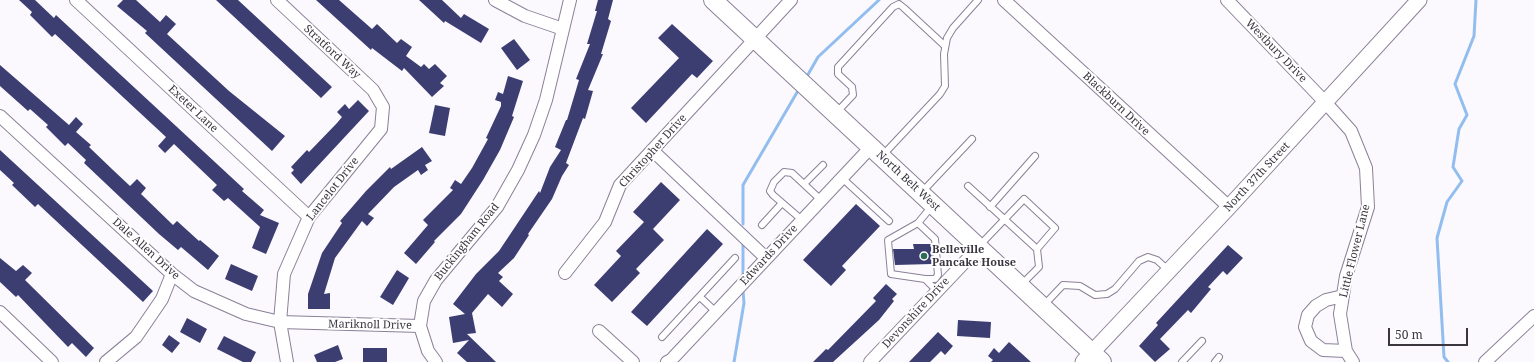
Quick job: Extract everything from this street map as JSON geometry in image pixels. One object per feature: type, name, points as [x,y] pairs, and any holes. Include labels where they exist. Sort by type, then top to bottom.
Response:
[{"type":"main road","name":"North Belt West","points":[[713,0],[1021,285],[1092,359]]},
{"type":"street","name":"Exeter Lane","points":[[76,0],[310,217]]},
{"type":"street","name":"Stratford Way","points":[[277,0],[373,90],[383,107]]},
{"type":"street","points":[[495,0],[525,16],[563,29]]},
{"type":"street","name":"Buckingham Road","points":[[420,326],[424,301],[436,280],[497,207],[518,170],[534,135],[546,100],[570,0]]},
{"type":"street","name":"Christopher Drive","points":[[565,272],[605,222],[620,184],[756,40],[791,0]]},
{"type":"street","name":"Blackburn Drive","points":[[1004,0],[1229,208]]},
{"type":"street","name":"Westbury Drive","points":[[1227,0],[1325,102]]},
{"type":"street","name":"North 37th Street","points":[[1092,359],[1169,271],[1229,208],[1419,0]]},
{"type":"street","name":"Little Flower Lane","points":[[1325,102],[1351,131],[1366,168],[1368,207],[1346,276],[1340,314],[1346,351],[1353,362]]},
{"type":"street","name":"Lancelot Drive","points":[[280,322],[284,274],[310,217],[381,128],[383,107]]},
{"type":"street","name":"Dale Allen Drive","points":[[0,116],[172,274],[194,291],[246,314],[280,322]]},
{"type":"street","points":[[652,150],[761,251],[766,258]]},
{"type":"street","name":"Edwards Drive","points":[[667,362],[671,360],[842,178],[876,152]]},
{"type":"street","name":"Devonshire Drive","points":[[870,362],[979,247]]},
{"type":"street","points":[[106,362],[136,337],[162,299],[172,274]]},
{"type":"street","points":[[1343,296],[1326,300],[1316,306],[1308,315],[1305,326],[1312,341],[1323,350],[1346,351]]},
{"type":"street","points":[[0,312],[52,362]]},
{"type":"street","points":[[1485,362],[1534,316]]},
{"type":"street","points":[[280,322],[287,362]]},
{"type":"street","name":"Mariknoll Drive","points":[[280,322],[420,326],[428,351],[436,362]]},
{"type":"street","points":[[599,331],[633,362]]},
{"type":"lane","points":[[876,152],[945,86],[945,46],[947,38],[953,28],[978,0]]},
{"type":"lane","points":[[835,114],[853,95],[852,87],[838,74],[838,67],[892,7],[899,4],[945,46]]},
{"type":"lane","points":[[918,223],[935,239],[938,275],[934,279],[891,274],[888,240],[918,223],[927,198],[972,139]]},
{"type":"lane","points":[[990,207],[1035,156]]},
{"type":"lane","points":[[804,184],[823,165]]},
{"type":"lane","points":[[802,220],[782,203],[770,190],[774,182],[784,172],[792,173],[821,200]]},
{"type":"lane","points":[[842,178],[889,221]]},
{"type":"lane","points":[[968,186],[1036,249],[1039,267],[1021,285]]},
{"type":"lane","points":[[979,247],[1024,199],[1055,228],[1036,249]]},
{"type":"lane","points":[[762,225],[782,203]]},
{"type":"lane","points":[[1043,307],[1063,285],[1080,286],[1095,295],[1107,294],[1115,289],[1139,261],[1148,257],[1157,260],[1169,271]]},
{"type":"lane","points":[[662,337],[736,258]]},
{"type":"lane","points":[[925,279],[937,291]]},
{"type":"lane","points":[[700,296],[716,312]]},
{"type":"lane","points":[[1182,362],[1202,341]]},
{"type":"building","points":[[19,0],[35,0],[54,18],[56,15],[244,189],[242,191],[264,210],[260,215],[279,223],[266,254],[252,248],[260,227],[228,198],[224,201],[212,190],[217,185],[174,144],[165,153],[158,146],[166,137],[55,34],[52,37],[30,15],[32,12]]},
{"type":"building","points":[[123,0],[136,0],[160,22],[166,15],[176,24],[167,34],[229,91],[285,136],[272,151],[145,33],[147,31],[117,6]]},
{"type":"building","points":[[216,0],[238,0],[332,87],[321,98]]},
{"type":"building","points":[[316,0],[339,0],[372,29],[377,24],[397,43],[401,39],[412,47],[406,56],[421,67],[424,64],[429,69],[435,64],[447,76],[440,83],[444,86],[432,97],[404,68],[402,71],[372,48],[371,50]]},
{"type":"building","points":[[419,0],[442,0],[461,18],[464,14],[489,29],[481,43],[445,21],[444,23]]},
{"type":"building","points":[[598,0],[613,0],[608,19],[611,21],[601,54],[603,54],[588,90],[593,91],[585,119],[583,118],[566,163],[569,165],[562,176],[552,199],[528,234],[529,235],[514,258],[498,273],[503,277],[499,281],[513,294],[502,307],[488,294],[472,313],[476,333],[467,334],[496,362],[467,362],[457,353],[469,340],[453,343],[449,317],[465,314],[453,304],[476,274],[499,251],[539,191],[540,193],[550,167],[561,150],[555,147],[567,120],[579,80],[576,79],[590,44],[587,44],[597,11],[595,11]]},
{"type":"building","points":[[672,24],[713,61],[697,78],[692,74],[646,123],[631,108],[679,58],[658,38]]},
{"type":"building","points":[[514,39],[530,60],[517,70],[501,48]]},
{"type":"building","points":[[0,65],[69,125],[76,117],[83,124],[76,132],[91,145],[89,147],[130,186],[137,179],[146,188],[141,194],[173,225],[177,221],[199,241],[200,240],[219,256],[208,270],[181,247],[178,250],[159,234],[84,163],[86,160],[68,143],[65,146],[46,127],[48,125],[30,109],[28,111],[0,86]]},
{"type":"building","points":[[508,76],[523,81],[512,116],[514,117],[500,150],[461,214],[434,241],[435,242],[416,264],[404,253],[428,225],[423,220],[453,190],[450,188],[455,180],[461,184],[472,168],[488,139],[486,138],[501,106],[501,102],[495,100],[498,92],[503,94]]},
{"type":"building","points":[[358,100],[369,111],[301,184],[291,173],[294,170],[291,167],[307,150],[309,152],[337,123],[342,117],[337,112],[345,104],[349,109]]},
{"type":"building","points":[[435,105],[450,108],[445,136],[429,133]]},
{"type":"building","points":[[422,147],[432,161],[425,165],[428,170],[421,175],[418,170],[394,187],[368,214],[374,218],[367,226],[362,221],[335,258],[324,294],[330,293],[330,309],[308,309],[308,294],[322,253],[342,223],[340,221],[366,191],[390,167],[391,169]]},
{"type":"building","points":[[0,150],[153,291],[143,302],[38,204],[35,207],[12,185],[14,183],[0,170]]},
{"type":"building","points":[[661,182],[680,200],[653,229],[664,240],[636,269],[640,273],[612,302],[594,285],[621,256],[616,251],[644,222],[633,212]]},
{"type":"building","points":[[856,204],[880,226],[842,266],[846,270],[831,286],[803,260]]},
{"type":"building","points":[[707,229],[723,244],[647,326],[631,312]]},
{"type":"building","points":[[913,244],[931,244],[932,264],[895,265],[893,249],[914,249]]},
{"type":"building","points":[[1228,245],[1243,258],[1227,275],[1223,271],[1208,287],[1211,289],[1191,313],[1188,310],[1160,339],[1170,349],[1155,362],[1139,346],[1158,325],[1156,323]]},
{"type":"building","points":[[0,258],[16,271],[23,265],[32,273],[25,280],[94,348],[86,357],[72,343],[68,347],[18,295],[16,297],[0,282]]},
{"type":"building","points":[[231,264],[258,276],[252,291],[225,279]]},
{"type":"building","points":[[397,270],[409,278],[393,305],[380,297]]},
{"type":"building","points":[[886,284],[897,294],[892,299],[894,301],[879,320],[833,362],[813,362],[826,349],[828,350],[876,301],[873,298]]},
{"type":"building","points":[[187,318],[207,329],[200,343],[180,332]]},
{"type":"building","points":[[958,320],[991,322],[990,338],[957,336]]},
{"type":"building","points":[[938,332],[953,346],[945,355],[941,351],[930,362],[909,362]]},
{"type":"building","points":[[169,335],[180,343],[172,353],[162,345]]},
{"type":"building","points":[[224,336],[256,352],[251,362],[243,362],[217,349]]},
{"type":"building","points":[[1009,342],[1031,362],[991,362],[993,360],[988,356],[994,348],[999,353]]},
{"type":"building","points":[[338,345],[343,359],[335,362],[317,362],[314,355]]},
{"type":"building","points":[[363,348],[387,348],[387,362],[363,362]]},
{"type":"waterway","points":[[806,78],[818,57],[879,0]]},
{"type":"waterway","points":[[1448,362],[1444,357],[1437,238],[1447,202],[1462,181],[1453,167],[1459,129],[1467,115],[1455,84],[1474,36],[1476,0]]},
{"type":"waterway","points":[[743,224],[743,185],[799,89]]},
{"type":"waterway","points":[[743,242],[743,276]]},
{"type":"waterway","points":[[734,362],[744,303],[743,291]]},
{"type":"place","name":"Belleville Pancake House","points":[[924,256]]}]
